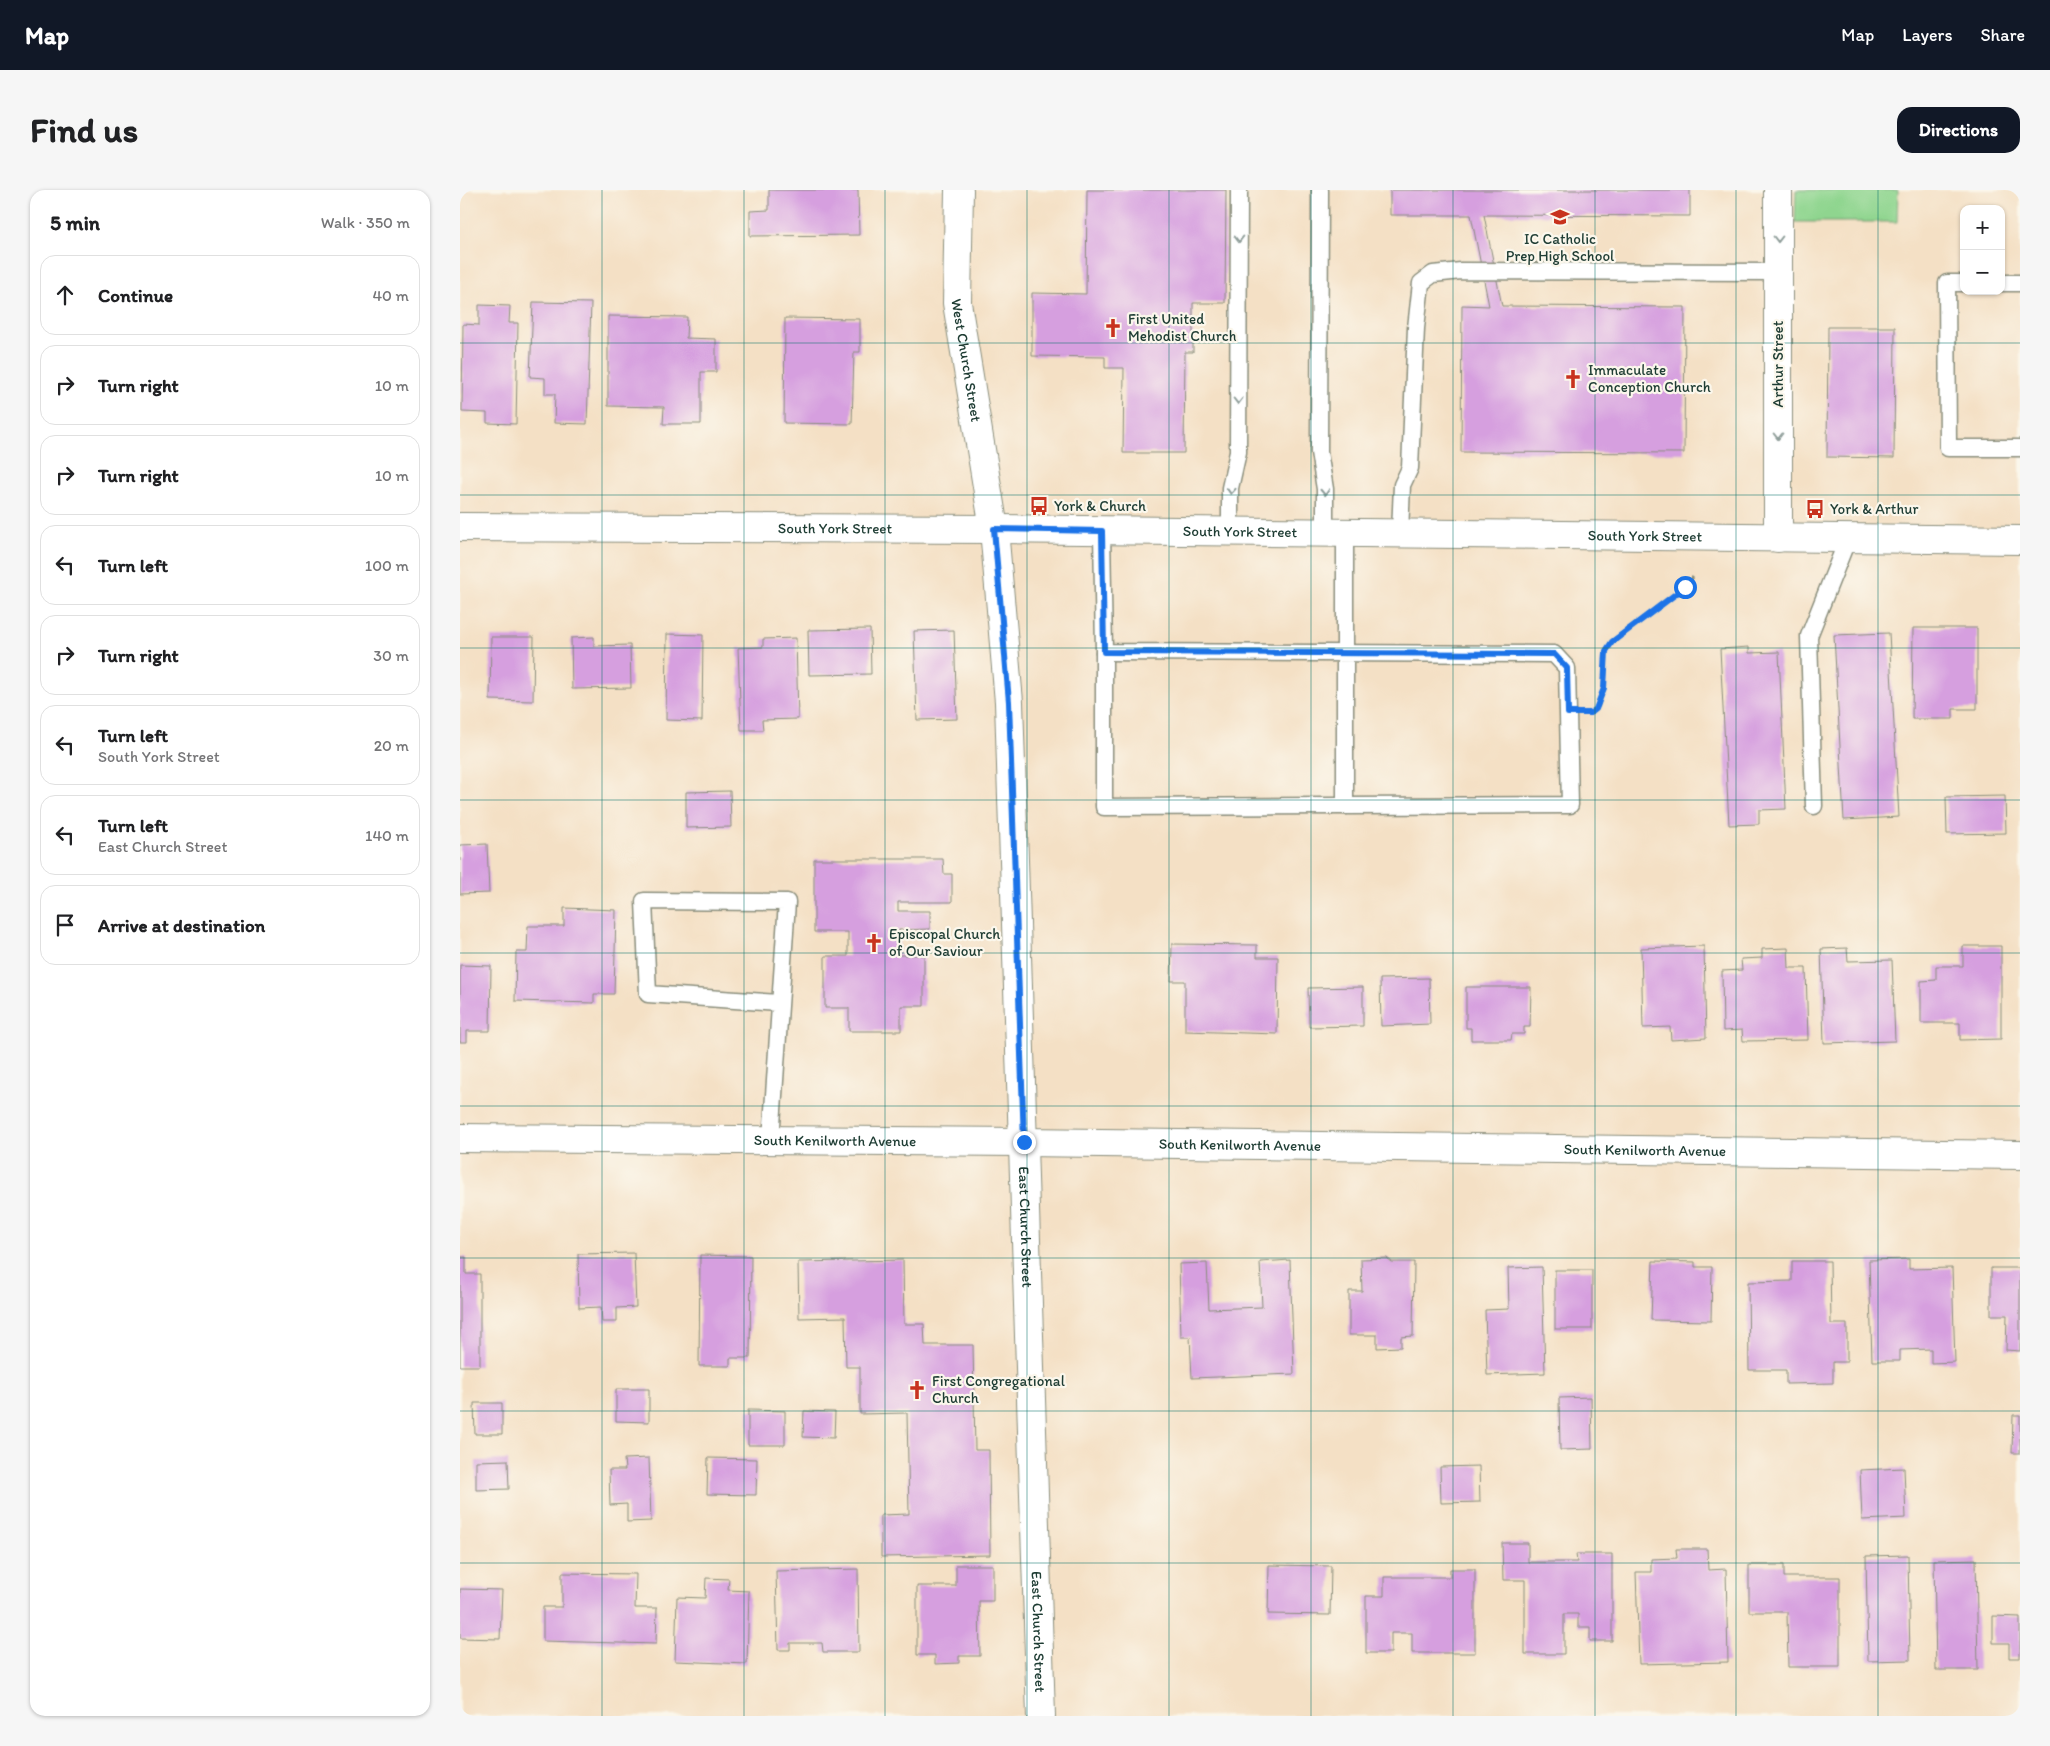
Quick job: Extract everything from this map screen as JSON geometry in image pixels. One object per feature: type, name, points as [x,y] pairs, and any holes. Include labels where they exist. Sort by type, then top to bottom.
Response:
[{"type":"street","name":"West Church Street","points":[[959,190],[957,304],[994,529]]},
{"type":"street","name":"Arthur Street","points":[[1778,190],[1778,538]]},
{"type":"street","name":"South York Street","points":[[460,527],[994,529],[2020,540]]},
{"type":"street","name":"East Church Street","points":[[994,529],[1009,702],[1041,1716]]},
{"type":"street","name":"South Kenilworth Avenue","points":[[460,1138],[1024,1142],[2020,1155]]},
{"type":"lane","points":[[1230,531],[1230,488],[1238,452],[1239,190]]},
{"type":"lane","points":[[1320,190],[1319,452],[1335,532],[1345,654],[1345,806]]},
{"type":"lane","points":[[1400,533],[1402,485],[1410,468],[1416,328],[1422,283],[1433,274],[1461,271],[1778,272]]},
{"type":"lane","points":[[1960,283],[1947,283],[1948,448],[2020,448]]},
{"type":"lane","points":[[2005,283],[2020,283]]},
{"type":"lane","points":[[1102,531],[1104,807],[1570,805],[1567,668],[1554,654],[1104,652]]},
{"type":"lane","points":[[1814,806],[1809,636],[1848,538]]},
{"type":"lane","points":[[771,1140],[787,902],[644,901],[648,994],[779,1003]]},
{"type":"path","points":[[1568,713],[1591,713],[1596,709],[1604,688],[1606,651],[1612,642],[1685,587],[1693,577],[1693,573]]},
{"type":"green space","points":[[1796,190],[1898,190],[1897,222],[1795,222]]},
{"type":"building","points":[[769,190],[858,190],[859,235],[750,236],[750,211],[769,210]]},
{"type":"building","name":"First United Mehodist Church","points":[[1087,190],[1226,190],[1225,303],[1193,303],[1193,352],[1185,352],[1184,453],[1123,453],[1124,368],[1105,368],[1105,357],[1032,356],[1032,293],[1086,294]]},
{"type":"building","name":"Immaculate Conception Church","points":[[1390,190],[1690,190],[1690,216],[1484,215],[1502,306],[1685,307],[1684,453],[1461,452],[1462,305],[1489,306],[1471,215],[1390,215]]},
{"type":"building","points":[[533,302],[591,303],[587,424],[554,423],[555,394],[545,394],[545,378],[530,377]]},
{"type":"building","points":[[479,305],[510,306],[509,323],[518,323],[516,424],[487,423],[487,413],[462,412],[463,324],[479,325]]},
{"type":"building","points":[[608,316],[687,317],[686,338],[716,339],[716,372],[701,372],[701,424],[663,424],[664,407],[608,406]]},
{"type":"building","points":[[785,318],[860,319],[860,352],[854,352],[852,424],[784,423]]},
{"type":"building","points":[[1828,327],[1895,327],[1894,458],[1827,457]]},
{"type":"building","points":[[1913,628],[1977,628],[1977,709],[1953,709],[1953,719],[1912,719]]},
{"type":"building","points":[[870,629],[871,674],[809,675],[808,630]]},
{"type":"building","points":[[954,630],[957,719],[917,720],[914,631]]},
{"type":"building","points":[[1889,633],[1899,817],[1844,820],[1834,635]]},
{"type":"building","points":[[667,634],[703,635],[702,721],[666,720]]},
{"type":"building","points":[[491,637],[534,637],[533,701],[490,700]]},
{"type":"building","points":[[594,637],[594,646],[630,645],[631,688],[572,689],[571,638]]},
{"type":"building","points":[[796,638],[798,719],[762,720],[763,730],[741,730],[738,648],[763,647],[763,639]]},
{"type":"building","points":[[1749,647],[1749,653],[1779,652],[1786,809],[1759,810],[1759,824],[1729,825],[1720,649]]},
{"type":"building","points":[[730,791],[731,827],[686,828],[686,792]]},
{"type":"building","points":[[2005,796],[2006,833],[1947,834],[1946,797]]},
{"type":"building","points":[[487,844],[489,893],[460,894],[460,845]]},
{"type":"building","name":"Episcopal Church of Our Saviour","points":[[814,859],[943,859],[944,874],[952,874],[952,902],[898,902],[898,911],[930,911],[930,929],[899,930],[899,955],[924,955],[924,1006],[901,1006],[901,1031],[849,1031],[849,1008],[825,1008],[825,956],[848,956],[848,932],[814,932]]},
{"type":"building","points":[[564,908],[616,910],[614,994],[594,994],[594,1003],[515,1001],[516,952],[527,952],[528,926],[564,926]]},
{"type":"building","points":[[1172,944],[1257,945],[1257,957],[1278,957],[1277,1034],[1185,1031],[1185,981],[1171,981]]},
{"type":"building","points":[[1704,946],[1706,1038],[1671,1040],[1670,1027],[1643,1028],[1641,948]]},
{"type":"building","points":[[1963,946],[2001,946],[2001,1039],[1960,1040],[1960,1023],[1921,1023],[1921,981],[1936,980],[1936,966],[1963,966]]},
{"type":"building","points":[[1788,948],[1789,968],[1806,968],[1808,1040],[1743,1041],[1742,1030],[1723,1031],[1722,971],[1742,970],[1741,959],[1762,958],[1762,949]]},
{"type":"building","points":[[1847,948],[1848,961],[1892,960],[1895,1041],[1824,1043],[1821,949]]},
{"type":"building","points":[[460,965],[491,966],[490,1031],[467,1031],[467,1042],[460,1042]]},
{"type":"building","points":[[1429,978],[1430,1024],[1381,1026],[1380,979]]},
{"type":"building","points":[[1363,987],[1363,1026],[1309,1027],[1308,988]]},
{"type":"building","points":[[1466,987],[1531,987],[1530,1027],[1524,1027],[1524,1034],[1512,1034],[1511,1040],[1471,1040],[1471,1028],[1466,1028]]},
{"type":"building","points":[[634,1253],[636,1307],[617,1308],[617,1322],[602,1322],[601,1307],[579,1308],[578,1254]]},
{"type":"building","points":[[700,1255],[751,1256],[750,1358],[730,1358],[730,1366],[699,1366]]},
{"type":"building","points":[[460,1257],[466,1257],[466,1274],[480,1274],[480,1366],[460,1366]]},
{"type":"building","points":[[1387,1258],[1392,1262],[1414,1262],[1413,1336],[1401,1337],[1401,1347],[1377,1348],[1377,1335],[1349,1335],[1349,1291],[1362,1291],[1361,1259]]},
{"type":"building","points":[[1909,1259],[1909,1269],[1952,1268],[1955,1362],[1931,1363],[1931,1349],[1900,1350],[1900,1361],[1872,1361],[1869,1260]]},
{"type":"building","name":"First Congregational Church","points":[[903,1260],[904,1324],[924,1324],[925,1345],[973,1345],[975,1450],[989,1450],[990,1555],[881,1557],[881,1515],[909,1514],[907,1413],[860,1414],[860,1367],[846,1367],[845,1317],[799,1318],[798,1262]]},
{"type":"building","points":[[1290,1260],[1294,1374],[1192,1378],[1190,1337],[1181,1337],[1179,1264],[1207,1263],[1209,1309],[1262,1307],[1260,1262]]},
{"type":"building","points":[[1653,1261],[1695,1262],[1695,1267],[1712,1267],[1711,1321],[1651,1320]]},
{"type":"building","points":[[1792,1261],[1830,1261],[1831,1324],[1847,1324],[1847,1362],[1833,1362],[1833,1383],[1786,1384],[1786,1370],[1749,1370],[1748,1282],[1792,1281]]},
{"type":"building","points":[[1542,1267],[1545,1373],[1487,1375],[1485,1310],[1509,1309],[1508,1268]]},
{"type":"building","points":[[1991,1268],[2020,1268],[2020,1351],[2006,1350],[2007,1315],[1991,1315]]},
{"type":"building","points":[[1555,1270],[1592,1270],[1592,1329],[1555,1329]]},
{"type":"building","points":[[616,1389],[649,1389],[649,1422],[616,1421]]},
{"type":"building","points":[[1591,1397],[1592,1449],[1560,1450],[1559,1398]]},
{"type":"building","points":[[474,1403],[502,1403],[502,1434],[475,1434]]},
{"type":"building","points":[[748,1410],[785,1411],[785,1445],[748,1445]]},
{"type":"building","points":[[804,1411],[835,1412],[834,1438],[803,1437]]},
{"type":"building","points":[[2013,1415],[2020,1415],[2020,1453],[2012,1453]]},
{"type":"building","points":[[649,1458],[651,1521],[627,1522],[627,1504],[610,1505],[609,1470],[625,1470],[624,1459]]},
{"type":"building","points":[[708,1458],[757,1459],[756,1495],[707,1494]]},
{"type":"building","points":[[508,1460],[509,1489],[476,1490],[476,1461]]},
{"type":"building","points":[[1479,1466],[1480,1502],[1441,1503],[1440,1467]]},
{"type":"building","points":[[1904,1468],[1906,1518],[1862,1520],[1860,1470]]},
{"type":"building","points":[[1502,1543],[1528,1543],[1528,1562],[1577,1562],[1576,1554],[1612,1554],[1612,1641],[1590,1641],[1590,1627],[1578,1627],[1578,1614],[1564,1614],[1564,1654],[1525,1654],[1525,1580],[1503,1580]]},
{"type":"building","points":[[1676,1549],[1707,1549],[1708,1570],[1726,1569],[1728,1662],[1639,1664],[1636,1572],[1651,1572],[1651,1559],[1677,1558]]},
{"type":"building","points":[[1908,1555],[1910,1660],[1868,1661],[1866,1556]]},
{"type":"building","points":[[1976,1559],[1978,1670],[1936,1670],[1934,1560]]},
{"type":"building","points":[[956,1565],[993,1565],[993,1601],[979,1601],[980,1656],[959,1656],[959,1663],[935,1664],[935,1655],[917,1655],[917,1586],[956,1586]]},
{"type":"building","points":[[1269,1565],[1331,1566],[1330,1615],[1268,1614]]},
{"type":"building","points":[[1749,1565],[1784,1565],[1784,1577],[1840,1577],[1840,1667],[1788,1667],[1787,1612],[1749,1612]]},
{"type":"building","points":[[858,1569],[859,1652],[823,1652],[822,1643],[790,1643],[790,1650],[778,1650],[776,1571]]},
{"type":"building","points":[[1450,1569],[1475,1569],[1475,1653],[1412,1653],[1412,1633],[1391,1633],[1391,1653],[1366,1653],[1366,1596],[1384,1596],[1384,1577],[1450,1577]]},
{"type":"building","points":[[562,1573],[636,1574],[635,1608],[657,1608],[656,1644],[543,1641],[543,1607],[562,1607]]},
{"type":"building","points":[[706,1578],[729,1579],[728,1590],[749,1591],[747,1664],[675,1661],[677,1597],[705,1598]]},
{"type":"building","points":[[460,1589],[502,1590],[500,1639],[460,1638]]},
{"type":"building","points":[[1993,1616],[2020,1617],[2020,1658],[2009,1658],[2009,1643],[1993,1643]]},
{"type":"place","name":"IC Catholic Prep High School","points":[[1560,217]]},
{"type":"place","name":"First United Mehodist Church","points":[[1113,328]]},
{"type":"place","name":"Immaculate Conception Church","points":[[1573,379]]},
{"type":"place","name":"York & Church","points":[[1039,506]]},
{"type":"place","name":"York & Arthur","points":[[1815,509]]},
{"type":"place","name":"Episcopal Church of Our Saviour","points":[[874,943]]},
{"type":"place","name":"First Congregational Church","points":[[917,1390]]},
{"type":"route","points":[[1024,1142],[1009,702],[994,529],[1102,531],[1104,652],[1554,654],[1567,668],[1568,713],[1591,713],[1596,709],[1604,688],[1606,651],[1612,642],[1685,587]]}]
